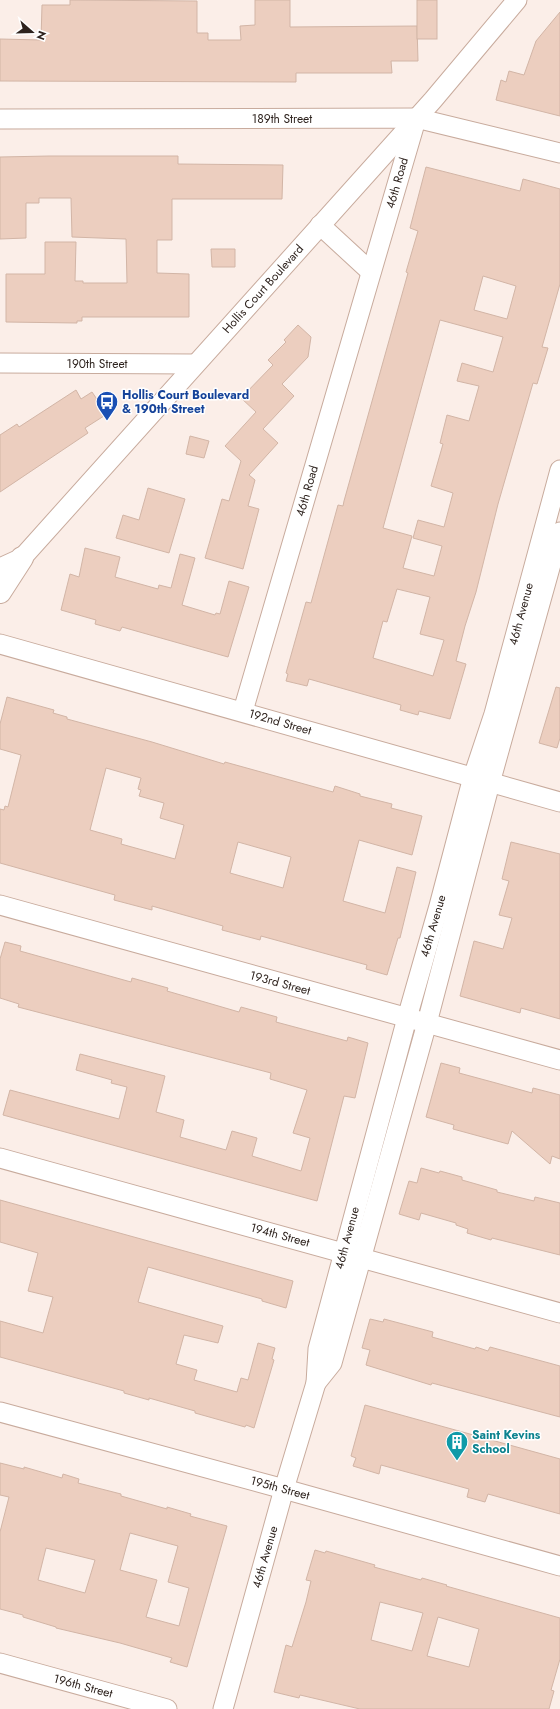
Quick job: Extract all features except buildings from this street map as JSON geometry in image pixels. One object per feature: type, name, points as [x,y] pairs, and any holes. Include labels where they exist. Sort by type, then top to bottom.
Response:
[{"type":"street","name":"Hollis Court Boulevard","points":[[0,568],[22,558],[416,118],[517,0]]},
{"type":"street","name":"189th Street","points":[[0,119],[416,118],[560,153]]},
{"type":"street","name":"46th Road","points":[[243,711],[416,118]]},
{"type":"street","points":[[320,225],[371,272]]},
{"type":"street","name":"190th Street","points":[[0,363],[195,364]]},
{"type":"street","name":"46th Avenue","points":[[223,1709],[284,1489],[316,1383],[318,1349],[407,1018],[439,906],[482,780],[545,559],[560,470]]},
{"type":"street","name":"46th Avenue","points":[[545,559],[560,532]]},
{"type":"street","points":[[0,592],[22,558]]},
{"type":"street","name":"192nd Street","points":[[0,644],[243,711],[560,802]]},
{"type":"street","name":"46th Avenue","points":[[316,1383],[332,1363],[427,1023],[482,780]]},
{"type":"street","name":"193rd Street","points":[[0,905],[560,1060]]},
{"type":"street","name":"194th Street","points":[[0,1158],[560,1313]]},
{"type":"street","name":"195th Street","points":[[0,1412],[560,1566]]},
{"type":"street","name":"196th Street","points":[[0,1663],[167,1709]]},
{"type":"place","name":"Hollis Court Boulevard & 190th Street","points":[[107,422]]},
{"type":"place","name":"Saint Kevins School","points":[[457,1462]]}]
